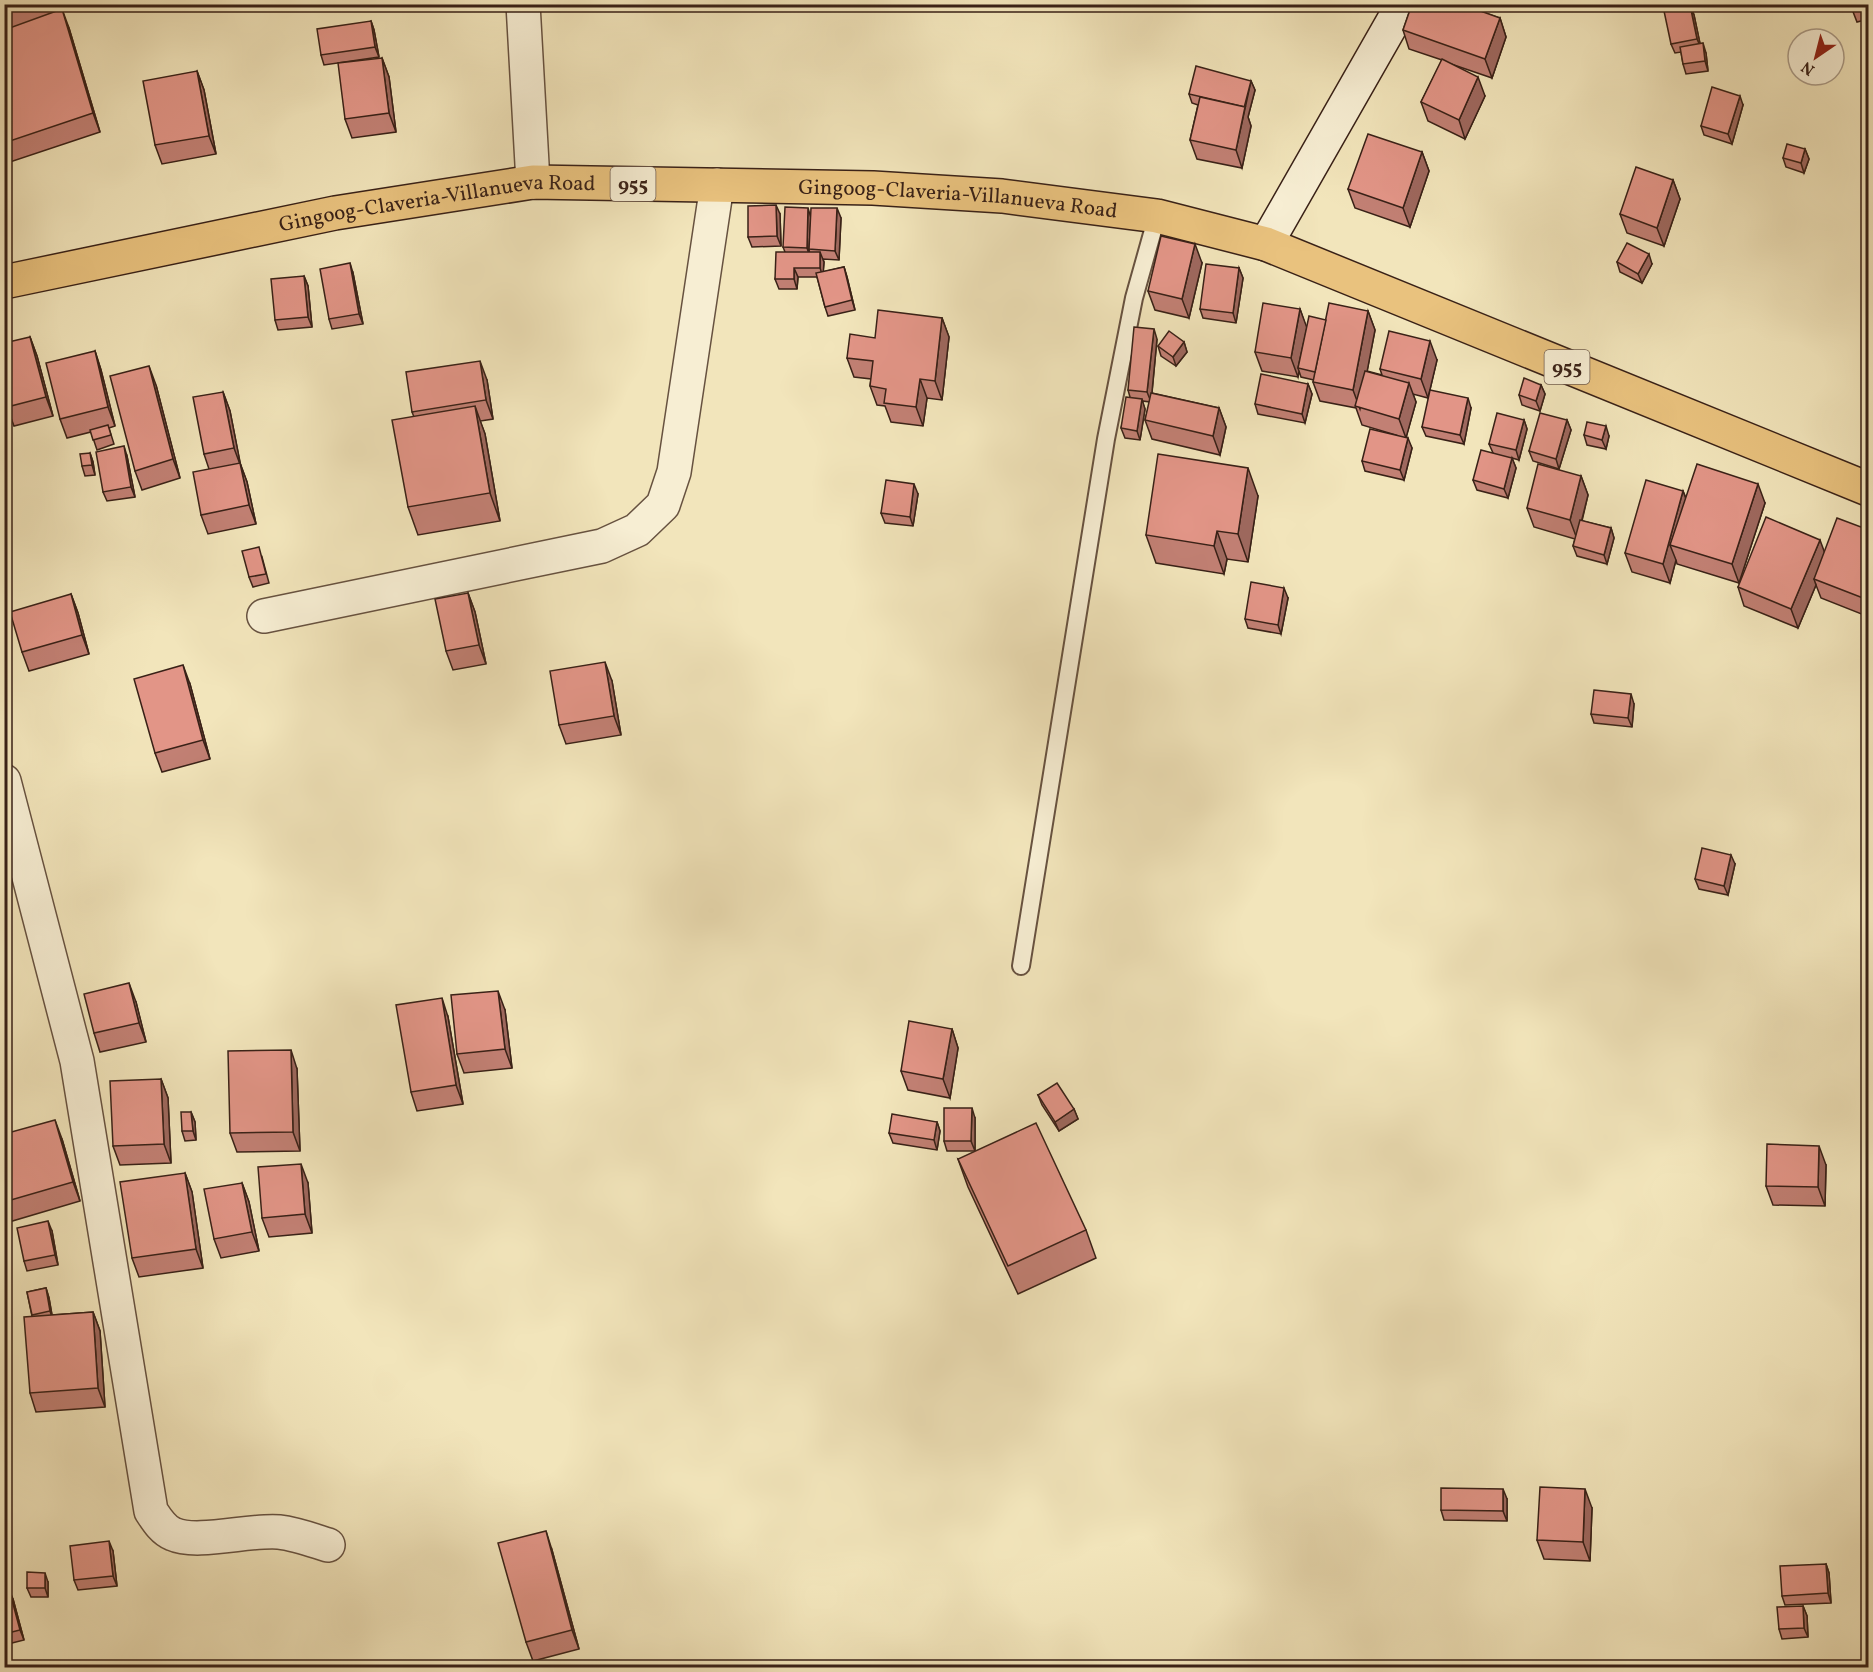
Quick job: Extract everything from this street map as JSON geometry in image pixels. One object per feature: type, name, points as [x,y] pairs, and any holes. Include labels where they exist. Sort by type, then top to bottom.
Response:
[{"type":"main road","name":"Gingoog-Claveria-Villanueva Road","points":[[4,282],[335,213],[533,183],[873,188],[1002,196],[1157,216],[1266,244],[1869,489]]},
{"type":"street","points":[[523,4],[533,183]]},
{"type":"street","points":[[1266,244],[1403,4]]},
{"type":"street","points":[[264,616],[602,546],[638,530],[663,506],[674,472],[717,184]]},
{"type":"street","points":[[4,781],[77,1061],[152,1511],[159,1523],[173,1534],[191,1538],[278,1532],[306,1537],[328,1545]]},
{"type":"lane","points":[[1022,966],[1108,428],[1131,308],[1157,216]]},
{"type":"building","points":[[4,4],[30,4],[4,14]]},
{"type":"building","points":[[1412,4],[1461,4],[1500,18],[1485,59],[1403,30]]},
{"type":"building","points":[[1690,5],[1697,39],[1671,44],[1664,11]]},
{"type":"building","points":[[62,9],[93,113],[4,143],[4,30]]},
{"type":"building","points":[[371,21],[375,47],[321,55],[317,29]]},
{"type":"building","points":[[1703,43],[1705,61],[1683,64],[1680,47]]},
{"type":"building","points":[[382,58],[389,113],[345,119],[338,63]]},
{"type":"building","points":[[1442,59],[1478,77],[1459,120],[1421,102]]},
{"type":"building","points":[[1196,66],[1251,81],[1244,107],[1189,94]]},
{"type":"building","points":[[197,71],[209,136],[155,145],[143,81]]},
{"type":"building","points":[[1868,84],[1869,119],[1867,119]]},
{"type":"building","points":[[1712,87],[1740,96],[1728,134],[1701,126]]},
{"type":"building","points":[[1200,97],[1245,107],[1236,150],[1190,140]]},
{"type":"building","points":[[1368,134],[1422,152],[1403,208],[1348,189]]},
{"type":"building","points":[[1787,144],[1805,149],[1801,163],[1783,158]]},
{"type":"building","points":[[1636,167],[1673,180],[1657,228],[1620,214]]},
{"type":"building","points":[[776,205],[777,236],[748,237],[748,206]]},
{"type":"building","points":[[785,207],[808,208],[807,248],[783,247]]},
{"type":"building","points":[[811,208],[837,208],[835,251],[809,249]]},
{"type":"building","points":[[1161,236],[1195,244],[1182,299],[1148,291]]},
{"type":"building","points":[[1627,243],[1649,254],[1638,274],[1617,262]]},
{"type":"building","points":[[776,252],[820,252],[820,268],[794,268],[794,279],[775,279]]},
{"type":"building","points":[[350,263],[359,314],[329,319],[320,269]]},
{"type":"building","points":[[1206,264],[1239,268],[1233,313],[1200,309]]},
{"type":"building","points":[[844,267],[852,300],[825,307],[816,273]]},
{"type":"building","points":[[304,276],[308,317],[275,320],[271,279]]},
{"type":"building","points":[[1263,303],[1300,309],[1291,358],[1255,352]]},
{"type":"building","points":[[1329,303],[1368,311],[1353,390],[1313,382]]},
{"type":"building","points":[[878,310],[942,318],[935,381],[920,379],[916,407],[884,403],[886,389],[870,386],[873,361],[847,358],[850,334],[875,338]]},
{"type":"building","points":[[1309,316],[1326,320],[1315,372],[1298,368]]},
{"type":"building","points":[[1134,327],[1154,329],[1147,392],[1128,390]]},
{"type":"building","points":[[1169,331],[1184,342],[1173,357],[1158,346]]},
{"type":"building","points":[[1389,331],[1430,341],[1421,379],[1380,369]]},
{"type":"building","points":[[30,337],[46,397],[7,407],[4,398],[4,343]]},
{"type":"building","points":[[95,351],[108,407],[60,419],[46,363]]},
{"type":"building","points":[[480,361],[486,400],[412,412],[406,372]]},
{"type":"building","points":[[149,366],[173,459],[135,471],[110,376]]},
{"type":"building","points":[[1365,371],[1409,383],[1399,419],[1355,406]]},
{"type":"building","points":[[1261,374],[1308,384],[1302,414],[1255,404]]},
{"type":"building","points":[[1524,378],[1541,385],[1536,401],[1519,395]]},
{"type":"building","points":[[1430,390],[1468,398],[1460,435],[1422,427]]},
{"type":"building","points":[[223,392],[234,448],[204,454],[193,397]]},
{"type":"building","points":[[1151,393],[1219,408],[1213,436],[1145,420]]},
{"type":"building","points":[[1126,397],[1142,399],[1137,431],[1121,428]]},
{"type":"building","points":[[475,406],[490,493],[408,507],[392,420]]},
{"type":"building","points":[[1497,413],[1524,420],[1516,450],[1489,444]]},
{"type":"building","points":[[1540,413],[1567,420],[1556,459],[1529,451]]},
{"type":"building","points":[[1587,422],[1606,426],[1602,440],[1584,435]]},
{"type":"building","points":[[108,425],[111,435],[93,440],[90,430]]},
{"type":"building","points":[[1370,429],[1408,438],[1400,470],[1362,461]]},
{"type":"building","points":[[124,446],[131,487],[103,492],[96,452]]},
{"type":"building","points":[[1481,450],[1512,458],[1504,489],[1473,480]]},
{"type":"building","points":[[90,453],[92,465],[82,466],[80,454]]},
{"type":"building","points":[[1158,454],[1248,468],[1238,534],[1217,531],[1214,546],[1146,535]]},
{"type":"building","points":[[240,463],[249,505],[201,515],[193,472]]},
{"type":"building","points":[[1538,464],[1581,476],[1570,520],[1527,508]]},
{"type":"building","points":[[1697,464],[1758,484],[1732,564],[1670,545]]},
{"type":"building","points":[[886,480],[914,484],[910,517],[881,513]]},
{"type":"building","points":[[1646,480],[1683,491],[1663,564],[1625,553]]},
{"type":"building","points":[[1766,517],[1820,540],[1791,609],[1738,587]]},
{"type":"building","points":[[1837,518],[1869,530],[1869,584],[1863,598],[1814,579]]},
{"type":"building","points":[[1580,520],[1611,528],[1604,555],[1573,546]]},
{"type":"building","points":[[259,547],[266,574],[249,577],[242,551]]},
{"type":"building","points":[[1251,582],[1284,588],[1278,625],[1245,619]]},
{"type":"building","points":[[468,593],[479,645],[446,651],[435,599]]},
{"type":"building","points":[[71,594],[82,635],[22,652],[10,612]]},
{"type":"building","points":[[605,662],[614,716],[559,725],[550,671]]},
{"type":"building","points":[[183,665],[203,740],[155,753],[134,679]]},
{"type":"building","points":[[1594,690],[1631,694],[1628,718],[1591,714]]},
{"type":"building","points":[[1702,848],[1731,855],[1724,886],[1695,879]]},
{"type":"building","points":[[129,983],[139,1023],[94,1033],[84,994]]},
{"type":"building","points":[[498,991],[505,1049],[457,1054],[451,995]]},
{"type":"building","points":[[442,998],[456,1085],[411,1092],[396,1005]]},
{"type":"building","points":[[909,1021],[952,1029],[943,1079],[901,1071]]},
{"type":"building","points":[[291,1050],[293,1132],[230,1133],[228,1051]]},
{"type":"building","points":[[161,1079],[164,1144],[113,1146],[110,1081]]},
{"type":"building","points":[[1057,1083],[1074,1109],[1055,1122],[1038,1095]]},
{"type":"building","points":[[944,1108],[972,1108],[971,1141],[944,1141]]},
{"type":"building","points":[[181,1112],[191,1112],[193,1131],[182,1131]]},
{"type":"building","points":[[892,1114],[937,1122],[934,1140],[889,1133]]},
{"type":"building","points":[[55,1120],[73,1182],[4,1202],[4,1134]]},
{"type":"building","points":[[1036,1123],[1086,1230],[1008,1266],[958,1159]]},
{"type":"building","points":[[1767,1144],[1819,1146],[1818,1187],[1766,1186]]},
{"type":"building","points":[[301,1164],[305,1214],[262,1218],[258,1167]]},
{"type":"building","points":[[185,1173],[196,1249],[132,1258],[120,1182]]},
{"type":"building","points":[[242,1183],[252,1232],[214,1239],[204,1189]]},
{"type":"building","points":[[48,1221],[55,1255],[24,1261],[17,1228]]},
{"type":"building","points":[[46,1288],[50,1311],[32,1315],[27,1292]]},
{"type":"building","points":[[93,1312],[98,1388],[30,1393],[24,1317]]},
{"type":"building","points":[[1540,1487],[1585,1489],[1583,1542],[1537,1540]]},
{"type":"building","points":[[1441,1488],[1503,1489],[1503,1511],[1441,1510]]},
{"type":"building","points":[[546,1531],[572,1630],[526,1642],[498,1543]]},
{"type":"building","points":[[109,1541],[113,1576],[74,1580],[70,1546]]},
{"type":"building","points":[[1826,1564],[1828,1593],[1782,1596],[1780,1566]]},
{"type":"building","points":[[27,1572],[45,1573],[45,1588],[27,1588]]},
{"type":"building","points":[[9,1589],[20,1630],[4,1634],[4,1590]]},
{"type":"building","points":[[1803,1606],[1804,1628],[1779,1629],[1777,1607]]}]
